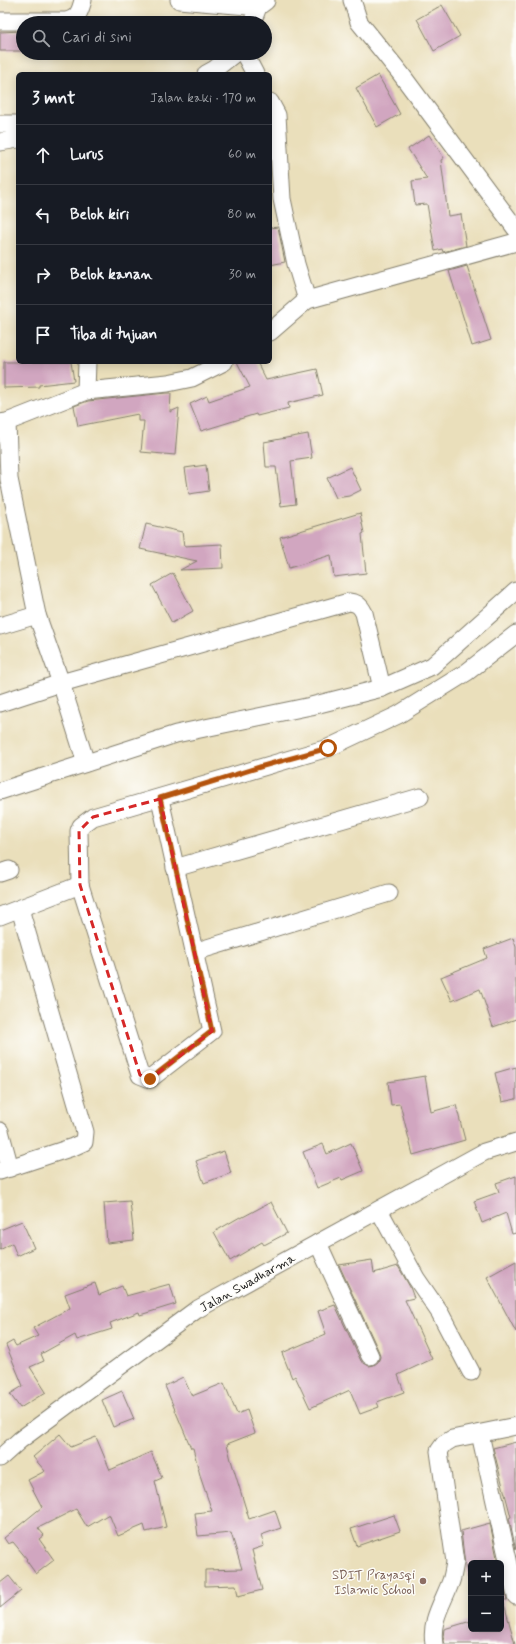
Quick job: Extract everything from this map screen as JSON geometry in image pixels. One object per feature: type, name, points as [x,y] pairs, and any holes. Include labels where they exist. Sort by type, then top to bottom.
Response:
[{"type":"street","points":[[77,16],[83,0]]},
{"type":"street","points":[[188,0],[263,3],[256,16]]},
{"type":"street","points":[[352,0],[359,22],[401,74],[516,229]]},
{"type":"street","points":[[0,20],[16,20]]},
{"type":"street","points":[[210,72],[226,60]]},
{"type":"street","points":[[248,60],[254,72]]},
{"type":"street","points":[[272,112],[282,200],[296,264],[307,300]]},
{"type":"street","points":[[0,124],[16,124]]},
{"type":"street","points":[[0,142],[16,139]]},
{"type":"street","points":[[272,330],[307,300],[516,242]]},
{"type":"street","points":[[86,391],[87,364]]},
{"type":"street","points":[[86,763],[61,683],[37,615],[9,479],[3,423],[86,391],[168,383],[192,378],[220,364]]},
{"type":"street","points":[[0,791],[176,734],[311,706],[382,688],[432,666],[516,591]]},
{"type":"street","points":[[0,703],[61,683],[348,602],[357,603],[364,613],[382,688]]},
{"type":"street","points":[[0,626],[37,615]]},
{"type":"street","points":[[160,798],[212,1031],[150,1079],[140,1075],[80,885],[79,831],[81,826],[93,817],[328,748],[398,714],[467,672],[516,634]]},
{"type":"street","points":[[175,868],[420,797]]},
{"type":"street","points":[[0,916],[80,885]]},
{"type":"street","points":[[194,952],[389,893]]},
{"type":"street","points":[[0,1131],[5,1169],[84,1142],[85,1132],[20,909]]},
{"type":"street","name":"Jalan Swadharma","points":[[0,1458],[20,1440],[196,1310],[484,1152],[516,1142]]},
{"type":"street","points":[[379,1210],[416,1278],[440,1313],[471,1372]]},
{"type":"street","points":[[318,1243],[370,1356]]},
{"type":"street","points":[[434,1644],[432,1632],[436,1616],[452,1579],[455,1562],[439,1451],[444,1444],[452,1439],[516,1426]]},
{"type":"street","points":[[480,1434],[516,1596]]},
{"type":"highlighted area","points":[[160,799],[212,1031],[150,1079],[140,1075],[80,885],[79,831],[93,817]]},
{"type":"building","points":[[442,5],[460,36],[434,51],[417,19]]},
{"type":"building","points":[[16,31],[16,51],[0,51],[0,32]]},
{"type":"building","points":[[378,75],[400,114],[377,127],[356,88]]},
{"type":"building","points":[[429,135],[444,158],[441,160],[448,216],[461,214],[466,246],[443,252],[442,249],[435,251],[427,204],[415,205],[412,181],[427,179],[408,149]]},
{"type":"building","points":[[278,227],[285,262],[272,265],[272,228]]},
{"type":"building","points":[[467,266],[491,340],[472,346],[449,271]]},
{"type":"building","points":[[4,362],[16,362],[16,364],[71,364],[74,381],[39,385],[39,387],[4,388]]},
{"type":"building","points":[[238,364],[258,364],[266,380],[317,369],[323,395],[288,403],[289,408],[257,416],[256,414],[201,431],[190,404],[207,396],[209,401],[250,387]]},
{"type":"building","points":[[171,393],[170,412],[179,408],[175,455],[141,452],[144,421],[138,421],[138,414],[78,426],[74,406],[88,401]]},
{"type":"building","points":[[308,434],[312,458],[291,461],[296,504],[281,506],[276,467],[266,467],[264,442]]},
{"type":"building","points":[[206,465],[209,491],[189,494],[185,468]]},
{"type":"building","points":[[350,467],[361,490],[349,496],[336,498],[327,478]]},
{"type":"building","points":[[360,513],[364,533],[362,534],[366,573],[334,577],[331,555],[289,568],[280,537]]},
{"type":"building","points":[[146,524],[182,532],[184,546],[222,544],[223,568],[180,570],[197,561],[140,549]]},
{"type":"building","points":[[173,573],[193,611],[172,623],[152,585]]},
{"type":"building","points":[[513,938],[516,947],[516,1019],[493,1027],[480,989],[452,1001],[441,977],[487,958],[484,949]]},
{"type":"building","points":[[516,1067],[516,1099],[502,1102],[495,1073]]},
{"type":"building","points":[[425,1076],[431,1112],[456,1105],[465,1140],[413,1155],[400,1104],[391,1105],[388,1082]]},
{"type":"building","points":[[351,1143],[363,1171],[317,1188],[303,1152],[323,1144],[327,1154]]},
{"type":"building","points":[[224,1151],[231,1173],[204,1183],[196,1161]]},
{"type":"building","points":[[516,1176],[516,1233],[512,1234],[506,1213],[482,1223],[474,1201],[499,1192],[496,1183]]},
{"type":"building","points":[[130,1201],[134,1240],[107,1243],[104,1203]]},
{"type":"building","points":[[271,1202],[287,1233],[264,1245],[262,1242],[230,1261],[214,1232]]},
{"type":"building","points":[[22,1221],[34,1248],[17,1256],[12,1243],[0,1250],[0,1230]]},
{"type":"building","points":[[372,1260],[374,1273],[398,1266],[410,1287],[414,1298],[405,1300],[432,1359],[398,1375],[404,1392],[377,1402],[379,1407],[360,1414],[350,1390],[310,1408],[295,1376],[292,1378],[282,1353],[326,1334],[318,1311],[335,1305],[361,1361],[369,1366],[378,1362],[380,1357],[379,1352],[339,1265]]},
{"type":"building","points":[[516,1261],[516,1332],[487,1277]]},
{"type":"building","points":[[95,1283],[99,1295],[122,1286],[126,1296],[170,1284],[176,1304],[140,1315],[139,1312],[110,1323],[112,1329],[77,1340],[75,1335],[41,1354],[44,1361],[30,1367],[46,1392],[20,1408],[10,1394],[23,1386],[6,1345],[13,1341],[16,1346],[38,1336],[33,1328],[70,1308],[65,1294]]},
{"type":"building","points":[[183,1377],[192,1396],[224,1383],[237,1414],[247,1410],[255,1433],[227,1444],[231,1460],[249,1519],[275,1510],[281,1528],[261,1535],[264,1546],[252,1550],[262,1590],[238,1596],[236,1585],[205,1586],[205,1570],[242,1569],[231,1533],[198,1536],[195,1513],[212,1511],[201,1479],[193,1448],[191,1448],[165,1386]]},
{"type":"building","points":[[122,1391],[134,1419],[113,1427],[102,1400]]},
{"type":"building","points":[[60,1434],[71,1447],[96,1437],[110,1470],[151,1452],[162,1478],[155,1481],[166,1527],[146,1532],[144,1525],[118,1536],[109,1514],[87,1527],[76,1509],[38,1528],[44,1535],[39,1539],[54,1560],[36,1574],[26,1560],[27,1559],[13,1542],[8,1544],[4,1538],[42,1507],[28,1480],[45,1471],[33,1457]]},
{"type":"building","points":[[516,1442],[516,1550],[509,1518],[511,1517],[493,1448]]},
{"type":"building","points":[[394,1515],[400,1531],[357,1546],[351,1529]]},
{"type":"building","points":[[490,1523],[497,1560],[468,1560],[468,1576],[465,1565],[461,1531]]},
{"type":"building","points":[[9,1576],[21,1591],[0,1608],[0,1583]]},
{"type":"building","points":[[504,1588],[507,1600],[504,1600]]},
{"type":"building","points":[[504,1604],[515,1644],[445,1644],[443,1637],[444,1629],[468,1622],[468,1632],[504,1632]]},
{"type":"place","name":"SDIT Prayasqi Islamic School","points":[[423,1581]]},
{"type":"route","points":[[150,1079],[212,1031],[160,798],[263,766],[328,748]]}]
